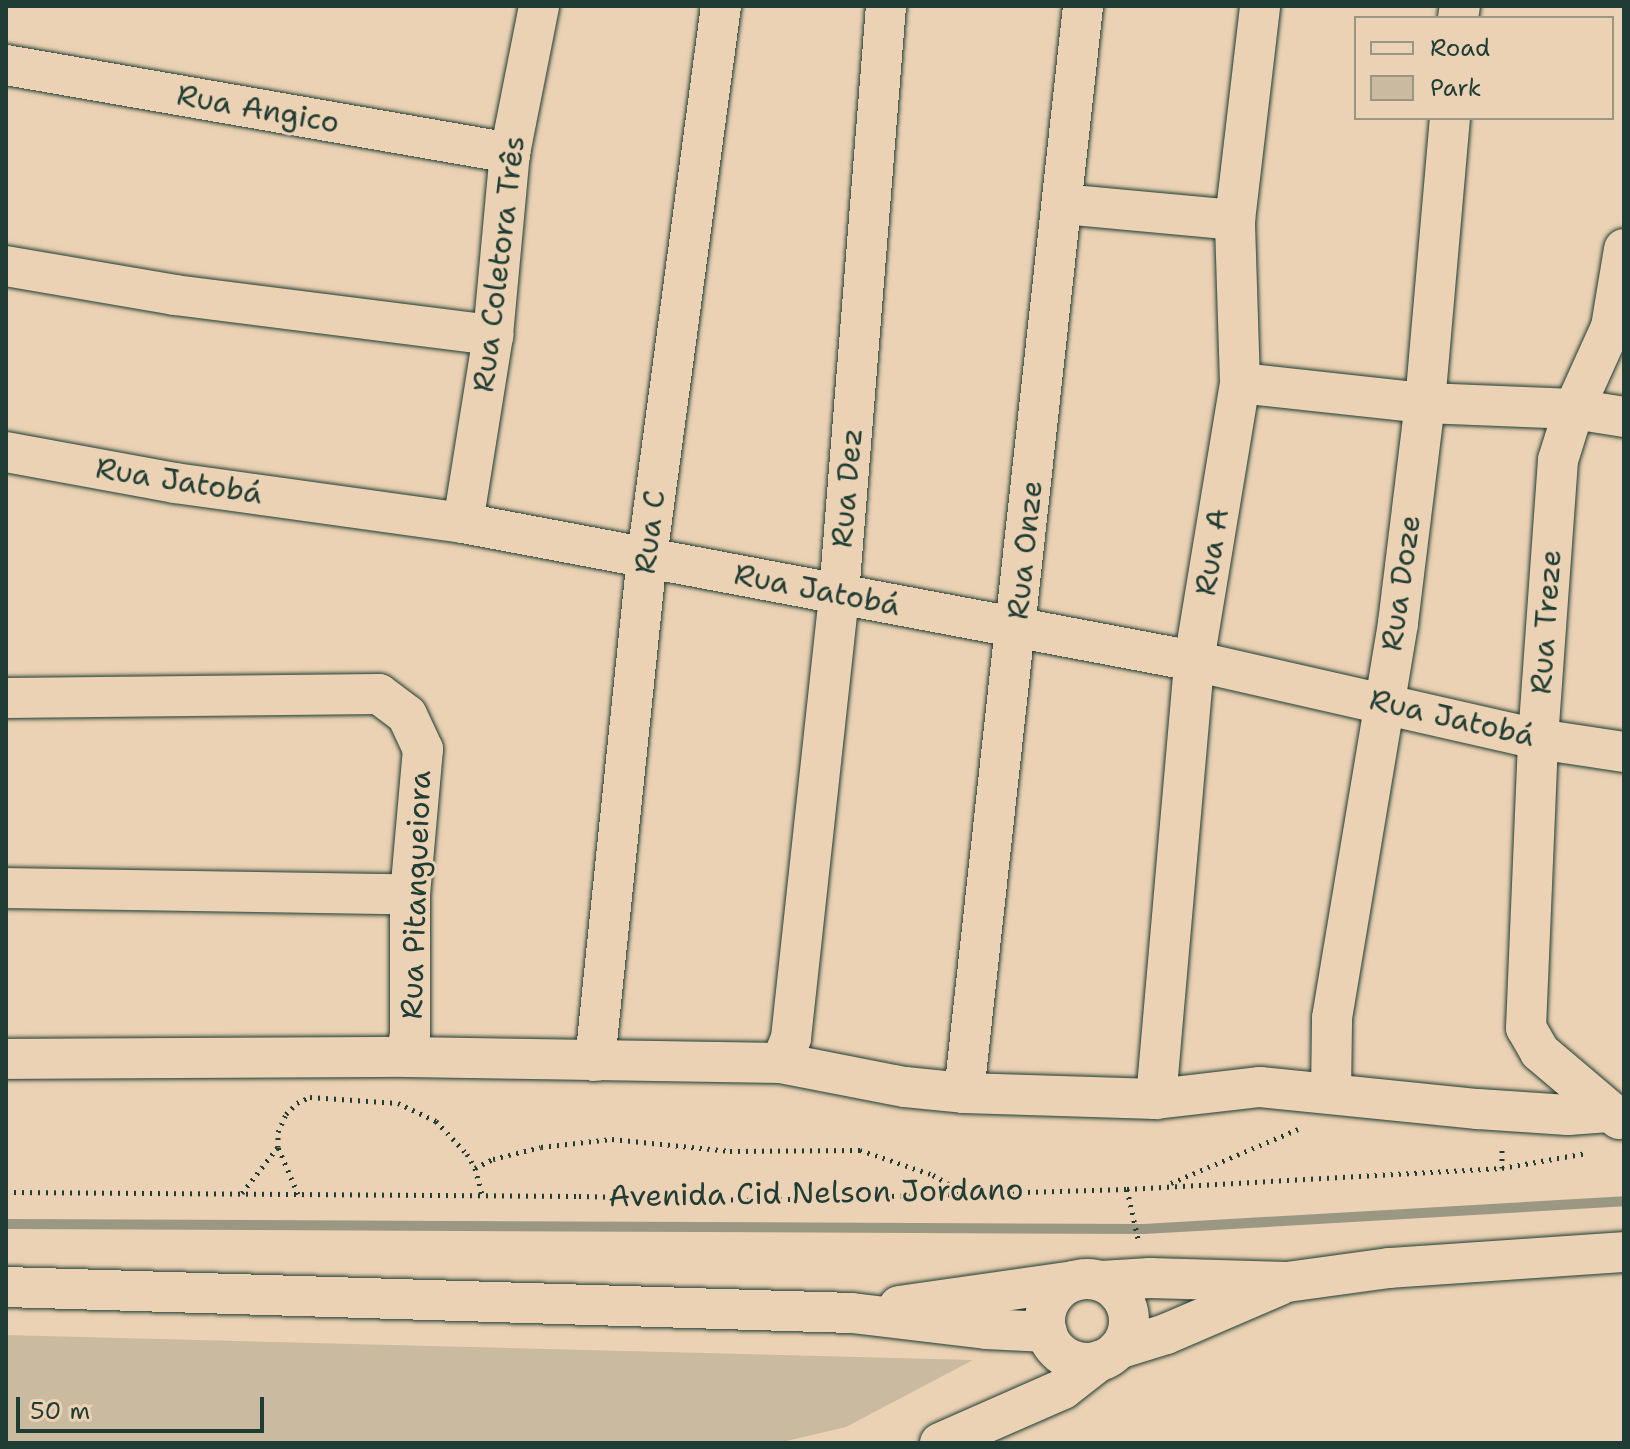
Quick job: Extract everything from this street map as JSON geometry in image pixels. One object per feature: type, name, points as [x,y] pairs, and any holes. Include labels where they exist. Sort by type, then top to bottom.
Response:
[{"type":"street","name":"Rua Coletora Três","points":[[463,523],[493,335],[510,153],[539,6]]},
{"type":"street","name":"Rua C","points":[[595,1061],[647,557],[721,6]]},
{"type":"street","name":"Rua Dez","points":[[781,1063],[791,1038],[839,594],[886,6]]},
{"type":"street","name":"Rua Onze","points":[[964,1093],[1083,6]]},
{"type":"street","name":"Rua A","points":[[1156,1099],[1194,661],[1240,383],[1235,220],[1260,6]]},
{"type":"street","name":"Rua Angico","points":[[6,65],[510,153]]},
{"type":"street","name":"Rua Doze","points":[[1326,1093],[1332,1018],[1398,623],[1425,403],[1450,120]]},
{"type":"street","points":[[1062,204],[1235,220]]},
{"type":"street","name":"Rua Treze","points":[[1616,1117],[1540,1052],[1526,1028],[1538,739],[1558,460],[1574,409],[1611,327],[1624,249]]},
{"type":"street","points":[[6,266],[175,295],[493,335]]},
{"type":"street","points":[[1240,383],[1425,403],[1574,409],[1624,417]]},
{"type":"street","name":"Rua Jatobá","points":[[6,452],[175,483],[463,523],[647,557],[1194,661],[1538,739],[1624,752]]},
{"type":"street","name":"Rua Pitangueiora","points":[[6,698],[379,694],[407,715],[423,749],[410,894],[410,1034],[406,1057],[781,1063],[905,1087],[964,1093],[1156,1099],[1260,1087],[1478,1109],[1616,1117]]},
{"type":"street","points":[[6,888],[410,894]]},
{"type":"street","points":[[6,1059],[406,1057]]},
{"type":"street","points":[[852,1313],[1087,1281],[1150,1278],[1287,1282],[1389,1268],[1624,1252]]},
{"type":"street","points":[[940,1443],[1007,1414],[1063,1389],[1108,1355],[1129,1324],[1128,1311],[1113,1288],[1087,1281],[1050,1301],[1048,1336],[1007,1414]]},
{"type":"street","points":[[6,1287],[852,1313],[1048,1336],[1070,1359],[1108,1355],[1166,1334],[1287,1282]]},
{"type":"path","points":[[1167,1185],[1317,1120],[1323,1116],[1326,1093]]},
{"type":"path","points":[[298,1194],[278,1147],[278,1132],[286,1114],[297,1103],[310,1097],[398,1103],[436,1121],[452,1134],[475,1168],[482,1195]]},
{"type":"path","points":[[475,1168],[493,1159],[541,1147],[612,1139],[730,1151],[860,1150],[933,1175],[964,1193]]},
{"type":"path","points":[[242,1193],[278,1147]]},
{"type":"path","name":"Avenida Cid Nelson Jordano","points":[[6,1192],[756,1200],[1127,1189],[1502,1168],[1593,1152]]},
{"type":"path","points":[[1127,1189],[1140,1251]]},
{"type":"green space","points":[[6,1335],[973,1360],[846,1427],[778,1443],[6,1443]]},
{"type":"waterway","points":[[6,1224],[1144,1229],[1624,1201]]}]
